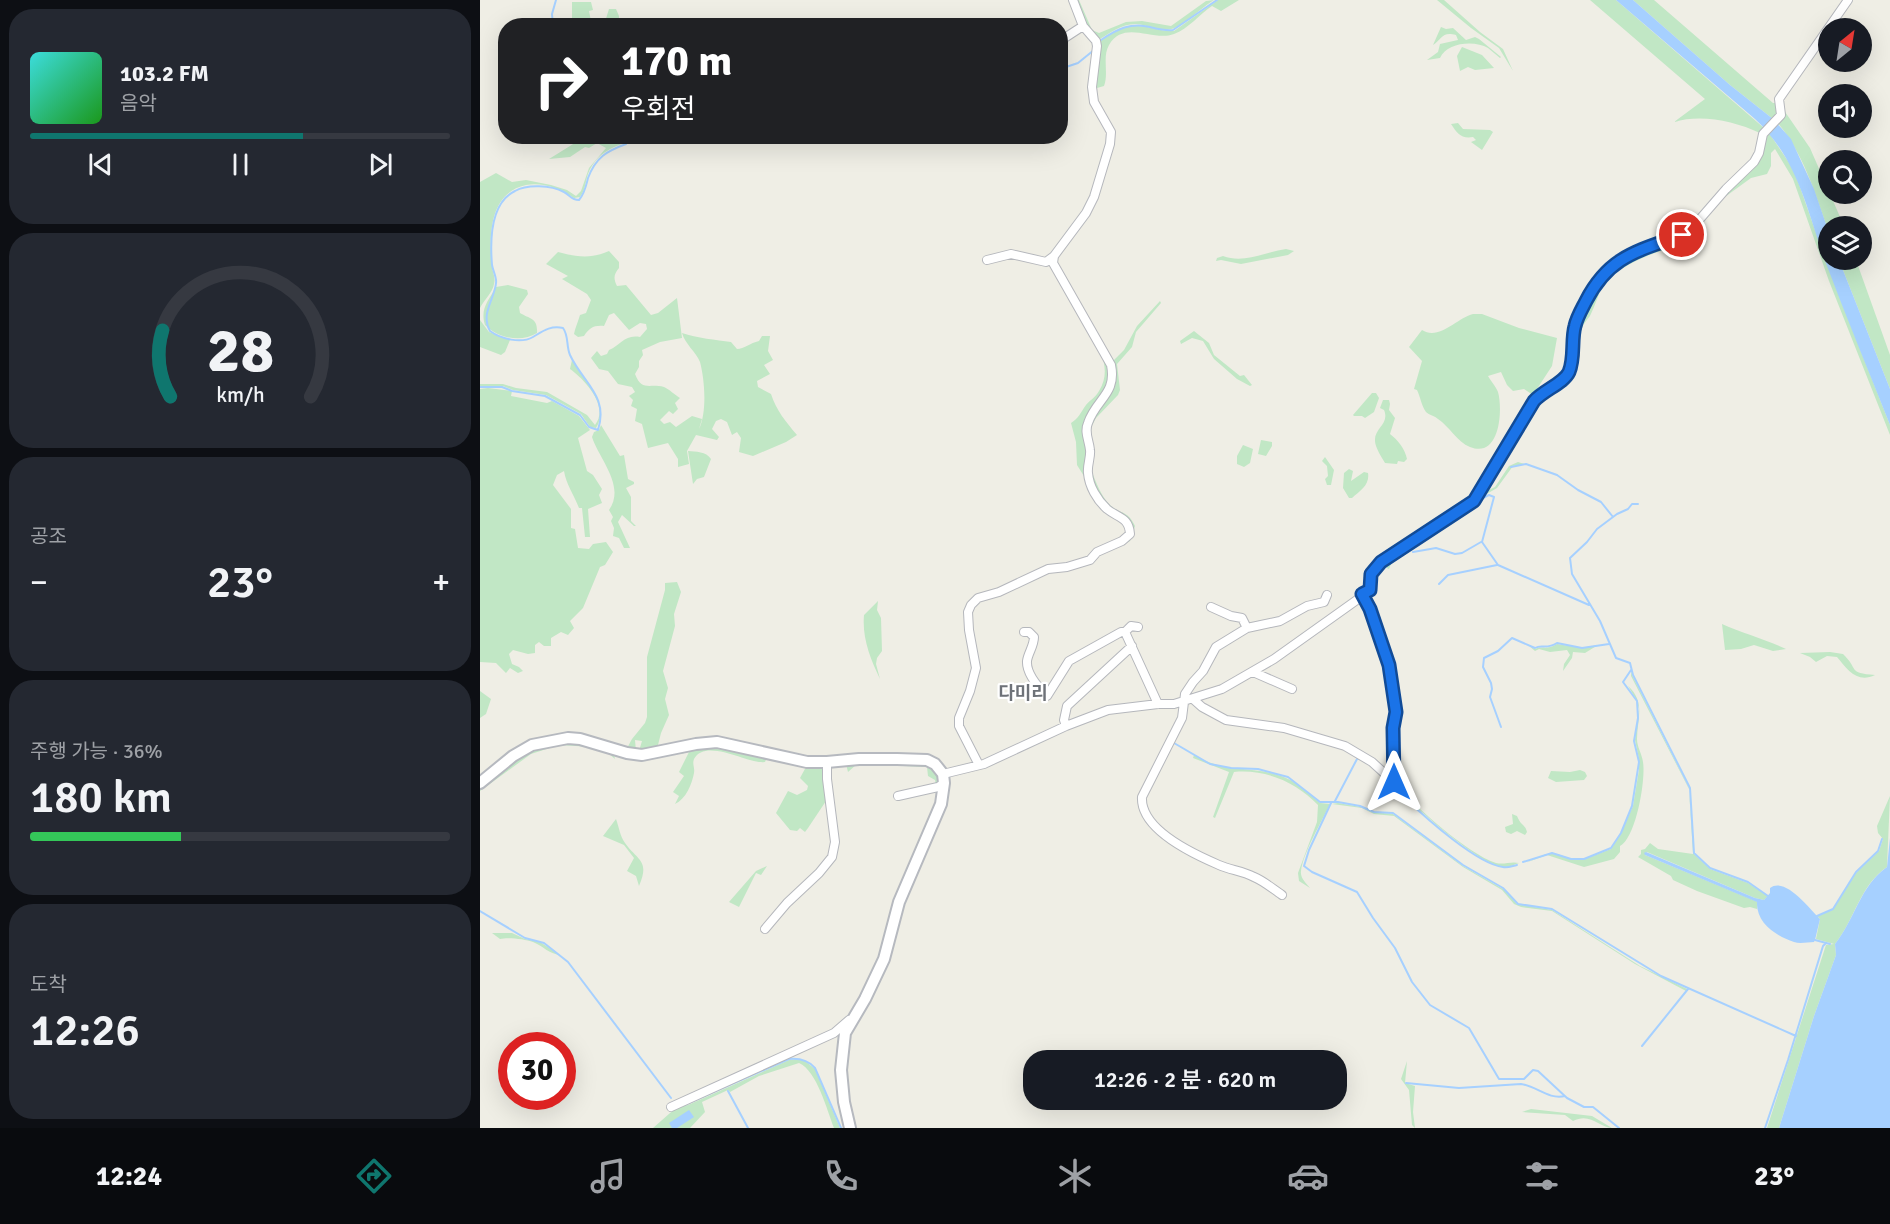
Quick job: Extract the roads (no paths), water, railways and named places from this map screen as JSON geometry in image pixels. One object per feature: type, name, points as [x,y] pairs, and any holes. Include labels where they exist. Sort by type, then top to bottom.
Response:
[{"type":"street","points":[[987,260],[1011,254],[1046,262],[1054,256],[1090,205],[1110,144],[1111,132],[1094,102],[1092,87],[1096,41],[1083,27],[1073,0]]},
{"type":"street","points":[[898,796],[938,787],[944,779],[1108,710],[1174,704],[1222,689],[1252,672],[1370,590],[1371,574],[1381,562],[1474,501],[1534,401],[1542,392],[1560,382],[1568,374],[1578,317],[1600,277],[1622,259],[1682,235],[1754,162],[1759,153],[1763,134],[1781,115],[1779,99],[1848,0]]},
{"type":"street","points":[[1068,36],[1083,27]]},
{"type":"street","points":[[980,765],[959,726],[959,718],[976,668],[969,630],[968,612],[971,605],[978,598],[999,592],[1048,569],[1067,567],[1090,560],[1097,552],[1122,541],[1130,534],[1126,520],[1108,510],[1095,495],[1089,481],[1090,452],[1087,427],[1089,420],[1109,391],[1113,374],[1107,355],[1056,270],[1053,263],[1054,256]]},
{"type":"street","points":[[1193,699],[1202,707],[1226,720],[1284,728],[1345,746],[1372,762],[1394,782],[1393,728],[1396,712],[1389,665],[1370,609],[1362,594]]},
{"type":"street","points":[[1282,895],[1254,876],[1219,865],[1161,833],[1145,813],[1142,797],[1182,718],[1183,702],[1188,688],[1203,671],[1216,647],[1247,628],[1280,621],[1307,606],[1324,602],[1328,595]]},
{"type":"street","points":[[1211,607],[1242,618],[1247,628]]},
{"type":"street","points":[[1024,632],[1029,632],[1034,637],[1027,661],[1028,668],[1036,686],[1047,696],[1069,661],[1095,645],[1125,632],[1131,626],[1137,627]]},
{"type":"street","points":[[1125,632],[1158,704]]},
{"type":"street","points":[[1066,726],[1064,720],[1067,706],[1132,646]]},
{"type":"street","points":[[1252,672],[1292,689]]},
{"type":"street","points":[[480,783],[513,756],[532,745],[568,738],[642,755],[717,742],[807,762],[859,759],[927,760],[935,764],[944,779],[941,804],[898,902],[884,959],[865,999],[845,1033],[841,1070],[844,1102],[850,1128]]},
{"type":"street","points":[[765,929],[832,857],[836,842],[827,779],[827,762]]},
{"type":"street","points":[[671,1107],[834,1033],[853,1018]]},
{"type":"water","points":[[1616,0],[1633,0],[1730,85],[1773,119],[1791,139],[1814,189],[1823,216],[1818,216],[1818,239],[1792,169],[1770,135],[1755,119]]},
{"type":"water","points":[[1829,270],[1843,270],[1890,389],[1890,425]]},
{"type":"water","points":[[1890,838],[1890,1128],[1779,1128],[1814,1016],[1836,955],[1835,944],[1870,884],[1887,867]]},
{"type":"water","points":[[1646,852],[1755,898],[1764,900],[1770,893],[1770,888],[1776,885],[1783,886],[1797,895],[1820,919],[1814,942],[1796,943],[1780,936],[1768,928],[1760,916],[1757,902],[1645,855]]},
{"type":"water","points":[[689,1110],[694,1117],[677,1128],[672,1128],[669,1123]]},
{"type":"waterway","points":[[552,18],[556,0]]},
{"type":"waterway","points":[[1101,40],[1119,30],[1137,25],[1173,30],[1217,0]]},
{"type":"waterway","points":[[1068,66],[1078,63],[1094,50]]},
{"type":"waterway","points":[[480,387],[502,387],[512,391],[545,396],[580,415],[589,427],[598,430],[600,408],[597,399],[570,355],[563,328],[551,328],[523,340],[505,338],[490,331],[487,325],[487,312],[496,281],[492,265],[493,223],[501,204],[520,189],[532,186],[553,188],[579,200],[591,171],[599,160],[613,149],[626,144]]},
{"type":"waterway","points":[[1511,467],[1526,464],[1557,475],[1578,490],[1601,502],[1613,517]]},
{"type":"waterway","points":[[1479,500],[1489,495],[1494,497],[1482,542],[1498,565],[1589,605]]},
{"type":"waterway","points":[[1638,504],[1632,504],[1597,529],[1570,558],[1572,574],[1600,621],[1616,658],[1630,663],[1633,675],[1690,788],[1694,853],[1710,868],[1748,882],[1768,896]]},
{"type":"waterway","points":[[1413,552],[1436,548],[1455,554],[1462,553],[1481,542]]},
{"type":"waterway","points":[[1439,584],[1448,575],[1497,565]]},
{"type":"waterway","points":[[1501,727],[1490,697],[1492,689],[1483,667],[1484,658],[1498,651],[1512,638],[1535,648],[1557,643],[1582,648],[1609,644]]},
{"type":"waterway","points":[[1523,862],[1552,853],[1571,859],[1584,859],[1611,848],[1621,833],[1632,806],[1639,762],[1634,741],[1638,718],[1637,701],[1623,682],[1631,670]]},
{"type":"waterway","points":[[1174,743],[1210,764],[1231,768],[1258,769],[1288,777],[1320,802],[1338,802],[1360,806],[1374,812],[1393,813],[1463,865],[1503,888],[1518,904],[1552,909],[1661,976],[1796,1036]]},
{"type":"waterway","points":[[1335,801],[1359,758]]},
{"type":"waterway","points":[[1406,799],[1452,839],[1480,858],[1503,867],[1517,865]]},
{"type":"waterway","points":[[1331,803],[1304,866],[1312,872],[1357,892],[1395,948],[1412,982],[1430,1005],[1469,1028],[1499,1079],[1524,1079],[1533,1070],[1538,1071],[1567,1098],[1584,1107],[1593,1107],[1619,1128]]},
{"type":"waterway","points":[[1817,916],[1833,909],[1856,872],[1878,851],[1882,839]]},
{"type":"waterway","points":[[480,911],[525,938],[544,943],[568,962],[671,1098]]},
{"type":"waterway","points":[[1815,940],[1830,944]]},
{"type":"waterway","points":[[1765,1128],[1823,946],[1826,943]]},
{"type":"waterway","points":[[1642,1046],[1688,989]]},
{"type":"waterway","points":[[684,1105],[789,1059],[800,1059],[807,1061],[815,1068],[841,1128]]},
{"type":"waterway","points":[[1406,1083],[1459,1088],[1521,1084],[1553,1096],[1565,1096]]},
{"type":"waterway","points":[[728,1091],[748,1128]]},
{"type":"district","name":"다미리","points":[[1023,693]]}]
